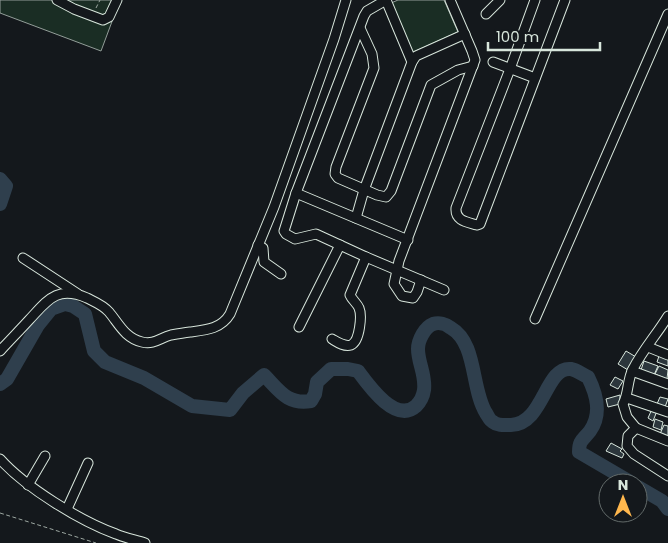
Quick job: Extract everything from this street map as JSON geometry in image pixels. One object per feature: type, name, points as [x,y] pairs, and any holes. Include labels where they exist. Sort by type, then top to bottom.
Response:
[{"type":"street","points":[[57,0],[103,20],[109,17],[117,0]]},
{"type":"street","points":[[23,258],[78,294],[106,308],[126,335],[133,340],[150,344],[170,336],[220,326],[230,314],[258,245],[292,156],[346,0]]},
{"type":"street","points":[[412,62],[386,0],[367,11],[284,228],[286,234],[295,239],[316,234],[444,290]]},
{"type":"street","points":[[421,280],[415,296],[410,298],[406,298],[399,293],[394,284],[396,270],[472,66],[474,56],[450,0]]},
{"type":"street","points":[[486,14],[500,0]]},
{"type":"street","points":[[535,0],[456,208],[456,216],[458,218],[477,225],[480,224],[565,0]]},
{"type":"street","points":[[536,319],[668,14]]},
{"type":"street","points":[[360,28],[372,54],[374,68],[334,172],[338,178],[377,195],[388,196],[431,85],[458,70],[472,66]]},
{"type":"street","points":[[356,218],[364,190],[412,62],[416,56],[465,34]]},
{"type":"street","points":[[493,62],[535,78]]},
{"type":"street","points":[[296,193],[408,240]]},
{"type":"street","points":[[258,245],[263,248],[264,262],[281,274]]},
{"type":"street","points":[[299,327],[340,245]]},
{"type":"street","points":[[332,339],[341,344],[350,345],[357,336],[359,310],[350,295],[366,257]]},
{"type":"street","points":[[0,351],[46,301],[63,294],[78,294]]},
{"type":"street","points":[[666,322],[632,371],[627,398],[624,404],[625,412],[636,428],[668,441]]},
{"type":"street","points":[[648,347],[668,355]]},
{"type":"street","points":[[632,371],[668,384]]},
{"type":"street","points":[[627,398],[668,412]]},
{"type":"street","points":[[636,428],[628,436],[627,446],[634,454],[668,476]]},
{"type":"street","points":[[28,485],[45,456]]},
{"type":"street","points":[[0,459],[28,485],[91,523],[116,534],[146,543]]},
{"type":"street","points":[[67,509],[88,463]]},
{"type":"path","points":[[0,513],[96,543]]},
{"type":"green space","points":[[0,0],[120,0],[101,51],[0,13]]},
{"type":"green space","points":[[398,0],[444,0],[458,32],[409,54],[389,4]]},
{"type":"building","points":[[626,351],[636,357],[628,370],[618,364]]},
{"type":"building","points":[[659,356],[668,359],[668,366],[657,362]]},
{"type":"building","points":[[644,361],[658,366],[654,375],[641,370]]},
{"type":"building","points":[[659,366],[668,370],[667,379],[655,374]]},
{"type":"building","points":[[615,377],[623,381],[618,389],[610,385]]},
{"type":"building","points":[[620,395],[620,404],[608,407],[606,399]]},
{"type":"building","points":[[660,397],[668,399],[665,407],[657,404]]},
{"type":"building","points":[[652,409],[657,411],[653,421],[648,418]]},
{"type":"building","points":[[655,419],[663,422],[661,430],[653,427]]},
{"type":"building","points":[[664,425],[668,426],[668,437],[660,434]]},
{"type":"building","points":[[611,443],[622,449],[620,451],[624,454],[622,458],[606,451]]},
{"type":"waterway","points":[[0,179],[6,186],[0,204]]},
{"type":"waterway","points":[[0,384],[7,379],[38,325],[51,309],[65,304],[73,306],[85,314],[94,351],[105,362],[144,378],[192,406],[230,410],[243,393],[264,375],[284,395],[296,401],[311,401],[315,394],[317,382],[331,369],[348,369],[358,371],[376,393],[392,407],[408,410],[416,406],[424,390],[424,379],[418,354],[419,342],[427,328],[433,324],[440,323],[451,328],[465,344],[470,355],[481,403],[490,420],[497,424],[511,425],[522,422],[531,415],[555,376],[562,371],[571,369],[588,377],[596,398],[597,411],[594,425],[581,442],[579,452],[615,473]]},
{"type":"waterway","points":[[648,493],[662,501],[668,509]]}]
